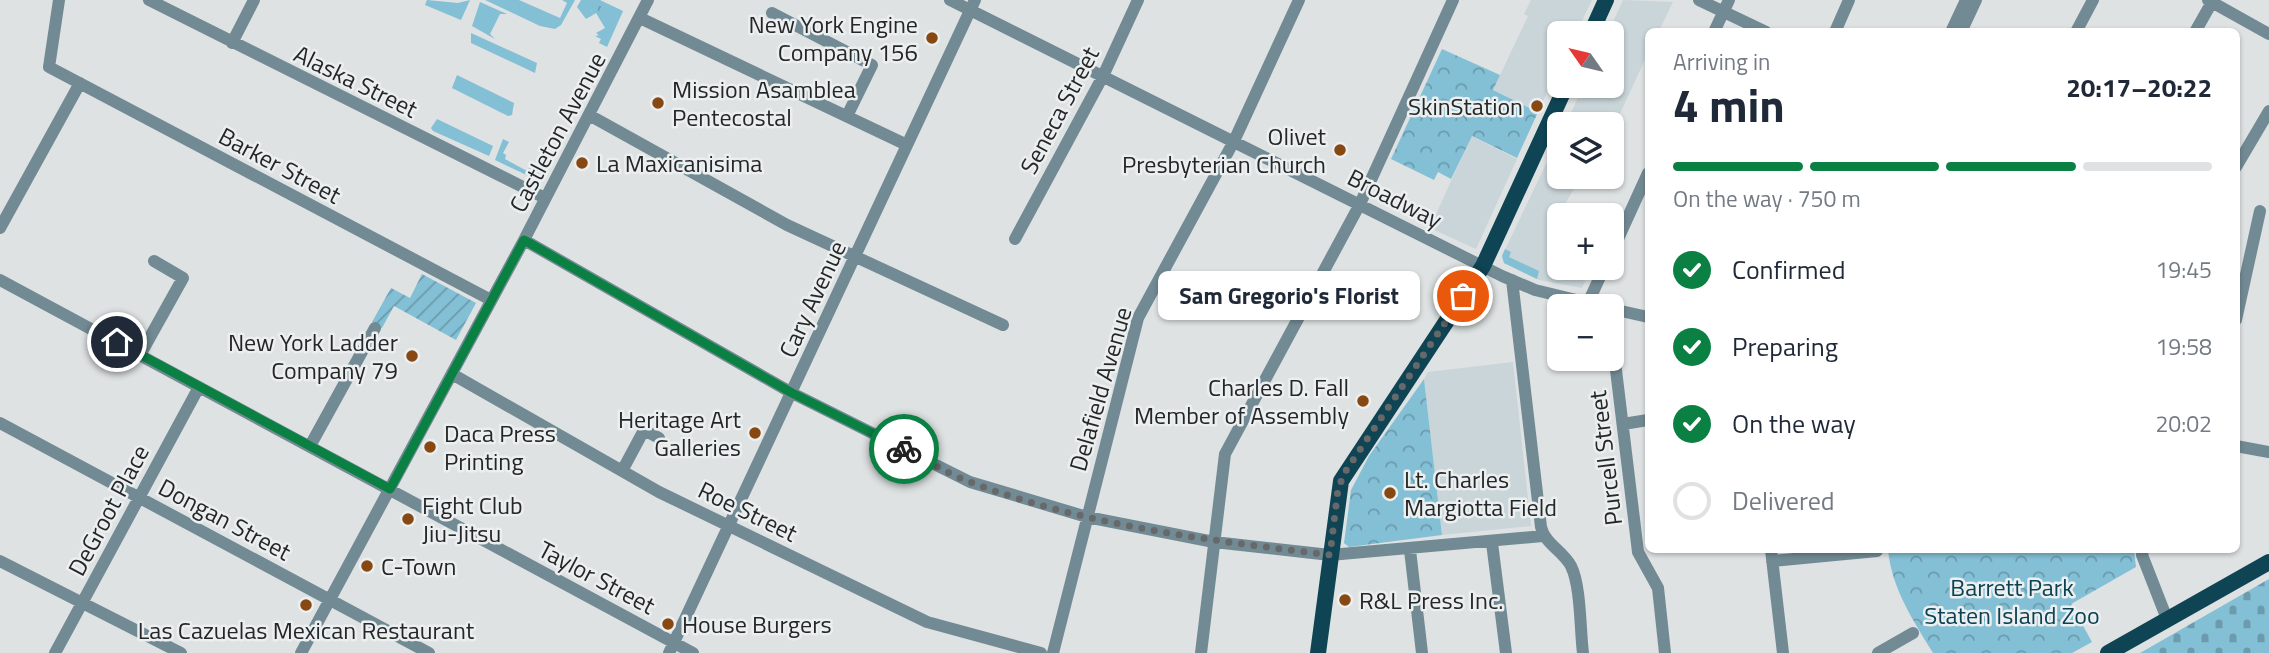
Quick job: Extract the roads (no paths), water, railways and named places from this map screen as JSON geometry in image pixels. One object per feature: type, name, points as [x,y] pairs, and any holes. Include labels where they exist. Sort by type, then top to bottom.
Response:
[{"type":"main road","points":[[1596,21],[1606,0]]},
{"type":"main road","points":[[1318,653],[1338,489],[1345,472],[1483,266],[1560,98]]},
{"type":"main road","points":[[2108,653],[2269,562]]},
{"type":"street","name":"Barker Street","points":[[59,0],[49,67],[491,300]]},
{"type":"street","name":"Alaska Street","points":[[149,0],[545,198]]},
{"type":"street","points":[[232,43],[254,0]]},
{"type":"street","name":"Castleton Avenue","points":[[302,653],[524,240],[648,0]]},
{"type":"street","name":"Broadway","points":[[950,0],[973,5],[1103,75],[1483,266],[1535,290],[1551,294]]},
{"type":"street","name":"Seneca Street","points":[[1015,239],[1103,75],[1138,0]]},
{"type":"street","name":"Delafield Avenue","points":[[1053,653],[1138,318],[1234,141],[1299,0]]},
{"type":"street","points":[[1201,653],[1225,454],[1360,204],[1453,0]]},
{"type":"street","points":[[1699,0],[1726,6],[1760,28]]},
{"type":"street","points":[[1837,28],[1849,0]]},
{"type":"street","points":[[1953,28],[1966,0]]},
{"type":"street","points":[[1963,28],[1976,0]]},
{"type":"street","points":[[2078,28],[2093,0]]},
{"type":"street","points":[[2197,28],[2210,1],[2268,31]]},
{"type":"street","name":"Cary Avenue","points":[[671,648],[973,5]]},
{"type":"street","points":[[1716,28],[1726,6]]},
{"type":"street","points":[[772,13],[872,65],[847,116]]},
{"type":"street","points":[[640,18],[907,145]]},
{"type":"street","points":[[0,228],[80,83]]},
{"type":"street","points":[[2240,160],[2269,111]]},
{"type":"street","points":[[589,115],[787,225],[1003,325]]},
{"type":"street","points":[[1624,226],[1645,180]]},
{"type":"street","points":[[2240,302],[2260,211]]},
{"type":"street","points":[[524,240],[792,393],[970,482],[1087,517],[1149,532],[1330,555],[1492,543],[1543,536]]},
{"type":"street","points":[[140,355],[183,278],[154,261]]},
{"type":"street","name":"Taylor Street","points":[[0,280],[390,489],[671,648],[693,653]]},
{"type":"street","points":[[1512,280],[1543,536],[1559,550],[1573,571],[1583,653]]},
{"type":"street","points":[[1624,312],[1645,316]]},
{"type":"street","points":[[310,446],[375,328]]},
{"type":"street","name":"Purcell Street","points":[[1616,371],[1639,557],[1658,588],[1665,653]]},
{"type":"street","name":"Roe Street","points":[[452,373],[622,471],[927,622],[1041,653]]},
{"type":"street","name":"DeGroot Place","points":[[55,653],[199,387]]},
{"type":"street","points":[[1623,424],[1645,421]]},
{"type":"street","name":"Dongan Street","points":[[0,423],[429,653]]},
{"type":"street","points":[[622,471],[644,430],[659,438]]},
{"type":"street","points":[[2240,447],[2269,452]]},
{"type":"street","points":[[1633,521],[1645,519]]},
{"type":"street","points":[[1492,543],[1506,653]]},
{"type":"street","points":[[1410,550],[1422,653]]},
{"type":"street","points":[[1783,653],[1772,555],[1824,553]]},
{"type":"street","points":[[2142,553],[2167,619]]},
{"type":"street","points":[[0,561],[181,653]]},
{"type":"street","points":[[1878,653],[1913,633]]},
{"type":"place","name":"New York Engine Company 156","points":[[932,38]]},
{"type":"place","name":"Mission Asamblea Pentecostal","points":[[658,103]]},
{"type":"place","name":"SkinStation","points":[[1537,106]]},
{"type":"place","name":"Olivet Presbyterian Church","points":[[1340,150]]},
{"type":"place","name":"La Maxicanisima","points":[[582,163]]},
{"type":"place","name":"Sam Gregorio's Florist","points":[[1463,296]]},
{"type":"place","name":"New York Ladder Company 79","points":[[412,356]]},
{"type":"place","name":"Charles D. Fall Member of Assembly","points":[[1363,401]]},
{"type":"place","name":"Heritage Art Galleries","points":[[755,433]]},
{"type":"place","name":"Daca Press Printing","points":[[430,447]]},
{"type":"place","name":"Lt. Charles Margiotta Field","points":[[1390,493]]},
{"type":"place","name":"Fight Club Jiu-Jitsu","points":[[408,519]]},
{"type":"place","name":"C-Town","points":[[367,566]]},
{"type":"place","name":"R&L Press Inc.","points":[[1345,600]]},
{"type":"place","name":"Las Cazuelas Mexican Restaurant","points":[[306,605]]},
{"type":"place","name":"House Burgers","points":[[668,624]]},
{"type":"park label","name":"Barrett Park Staten Island Zoo","points":[[2012,601]]}]
